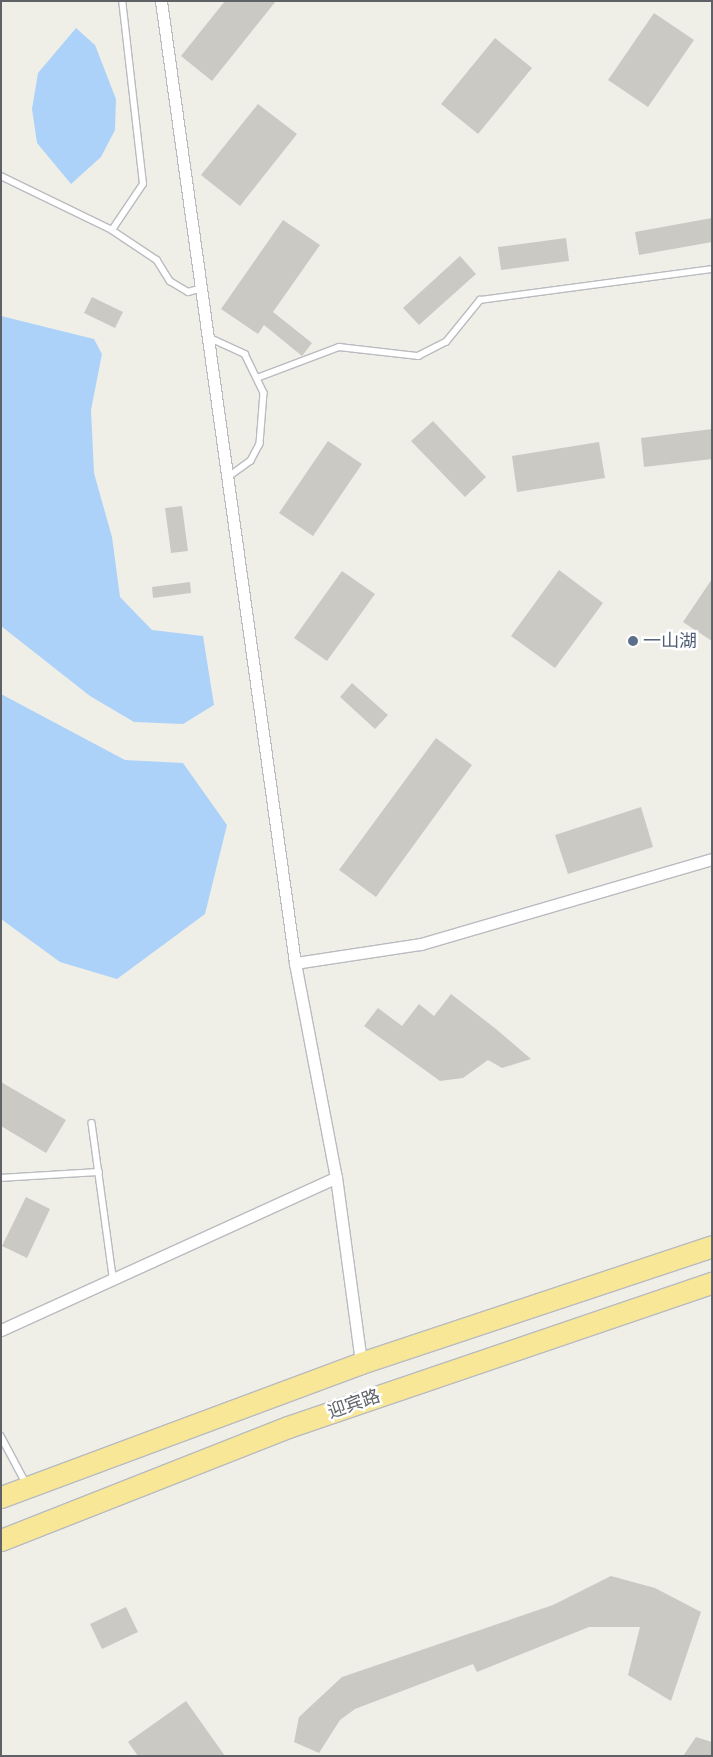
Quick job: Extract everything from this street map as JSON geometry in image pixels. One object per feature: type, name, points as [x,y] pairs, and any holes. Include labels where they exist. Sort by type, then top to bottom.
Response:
[{"type":"highway","name":"迎宾路","points":[[2,1496],[361,1363],[712,1246]]},
{"type":"highway","name":"迎宾路","points":[[1,1540],[288,1427],[712,1283]]},
{"type":"street","points":[[161,1],[199,289],[295,963],[336,1176],[361,1363]]},
{"type":"street","points":[[295,963],[421,944],[712,859]]},
{"type":"street","points":[[1,1330],[113,1276],[336,1176]]},
{"type":"lane","points":[[112,230],[143,184],[122,1]]},
{"type":"lane","points":[[1,176],[112,230],[156,260],[170,281],[188,292],[199,289]]},
{"type":"lane","points":[[257,378],[339,347],[418,356],[446,342],[480,300],[712,269]]},
{"type":"lane","points":[[206,336],[245,354],[264,393],[260,444],[251,461],[226,479]]},
{"type":"lane","points":[[92,1123],[113,1276]]},
{"type":"lane","points":[[1,1178],[98,1172]]},
{"type":"lane","points":[[1,1436],[28,1487]]},
{"type":"water","points":[[76,28],[95,45],[116,99],[115,130],[101,157],[71,184],[37,143],[32,109],[38,73]]},
{"type":"water","points":[[1,316],[94,339],[102,354],[91,410],[94,473],[112,537],[120,597],[152,630],[203,636],[214,705],[183,724],[134,722],[90,696],[1,626]]},
{"type":"water","points":[[1,694],[125,760],[183,763],[227,825],[205,914],[117,979],[60,962],[1,919]]},
{"type":"building","points":[[225,1],[276,1],[212,81],[181,56]]},
{"type":"building","points":[[654,13],[694,40],[648,107],[608,80]]},
{"type":"building","points":[[495,38],[532,68],[478,134],[441,104]]},
{"type":"building","points":[[258,104],[297,134],[240,206],[201,175]]},
{"type":"building","points":[[712,218],[712,242],[639,255],[635,232]]},
{"type":"building","points":[[283,220],[320,245],[273,312],[312,343],[302,356],[264,325],[258,334],[221,309]]},
{"type":"building","points":[[566,238],[569,261],[501,270],[498,247]]},
{"type":"building","points":[[460,256],[476,274],[419,325],[403,308]]},
{"type":"building","points":[[92,297],[123,312],[115,328],[84,313]]},
{"type":"building","points":[[433,421],[486,477],[465,497],[411,441]]},
{"type":"building","points":[[712,429],[712,459],[644,467],[641,438]]},
{"type":"building","points":[[328,441],[362,464],[313,536],[279,513]]},
{"type":"building","points":[[599,442],[605,478],[517,492],[512,456]]},
{"type":"building","points":[[182,506],[188,551],[171,553],[165,508]]},
{"type":"building","points":[[559,570],[603,603],[555,668],[511,636]]},
{"type":"building","points":[[342,571],[375,594],[327,661],[294,638]]},
{"type":"building","points":[[712,579],[712,641],[683,622]]},
{"type":"building","points":[[190,582],[191,593],[153,598],[152,587]]},
{"type":"building","points":[[352,683],[388,715],[375,729],[340,697]]},
{"type":"building","points":[[436,738],[472,765],[376,897],[339,870]]},
{"type":"building","points":[[641,807],[653,847],[568,874],[555,835]]},
{"type":"building","points":[[451,994],[531,1059],[502,1068],[488,1060],[463,1078],[440,1081],[364,1026],[378,1008],[402,1026],[419,1004],[434,1016]]},
{"type":"building","points":[[1,1082],[66,1120],[46,1153],[1,1126]]},
{"type":"building","points":[[26,1197],[50,1209],[27,1258],[2,1246]]},
{"type":"building","points":[[611,1576],[655,1588],[701,1612],[671,1701],[628,1675],[640,1627],[589,1627],[477,1672],[473,1664],[355,1709],[340,1720],[319,1753],[294,1742],[299,1717],[342,1677],[553,1605]]},
{"type":"building","points":[[126,1607],[138,1632],[102,1649],[90,1624]]},
{"type":"building","points":[[186,1701],[225,1756],[138,1756],[128,1742]]},
{"type":"building","points":[[696,1737],[712,1742],[712,1756],[683,1756]]},
{"type":"place","name":"一山湖","points":[[633,641]]}]
